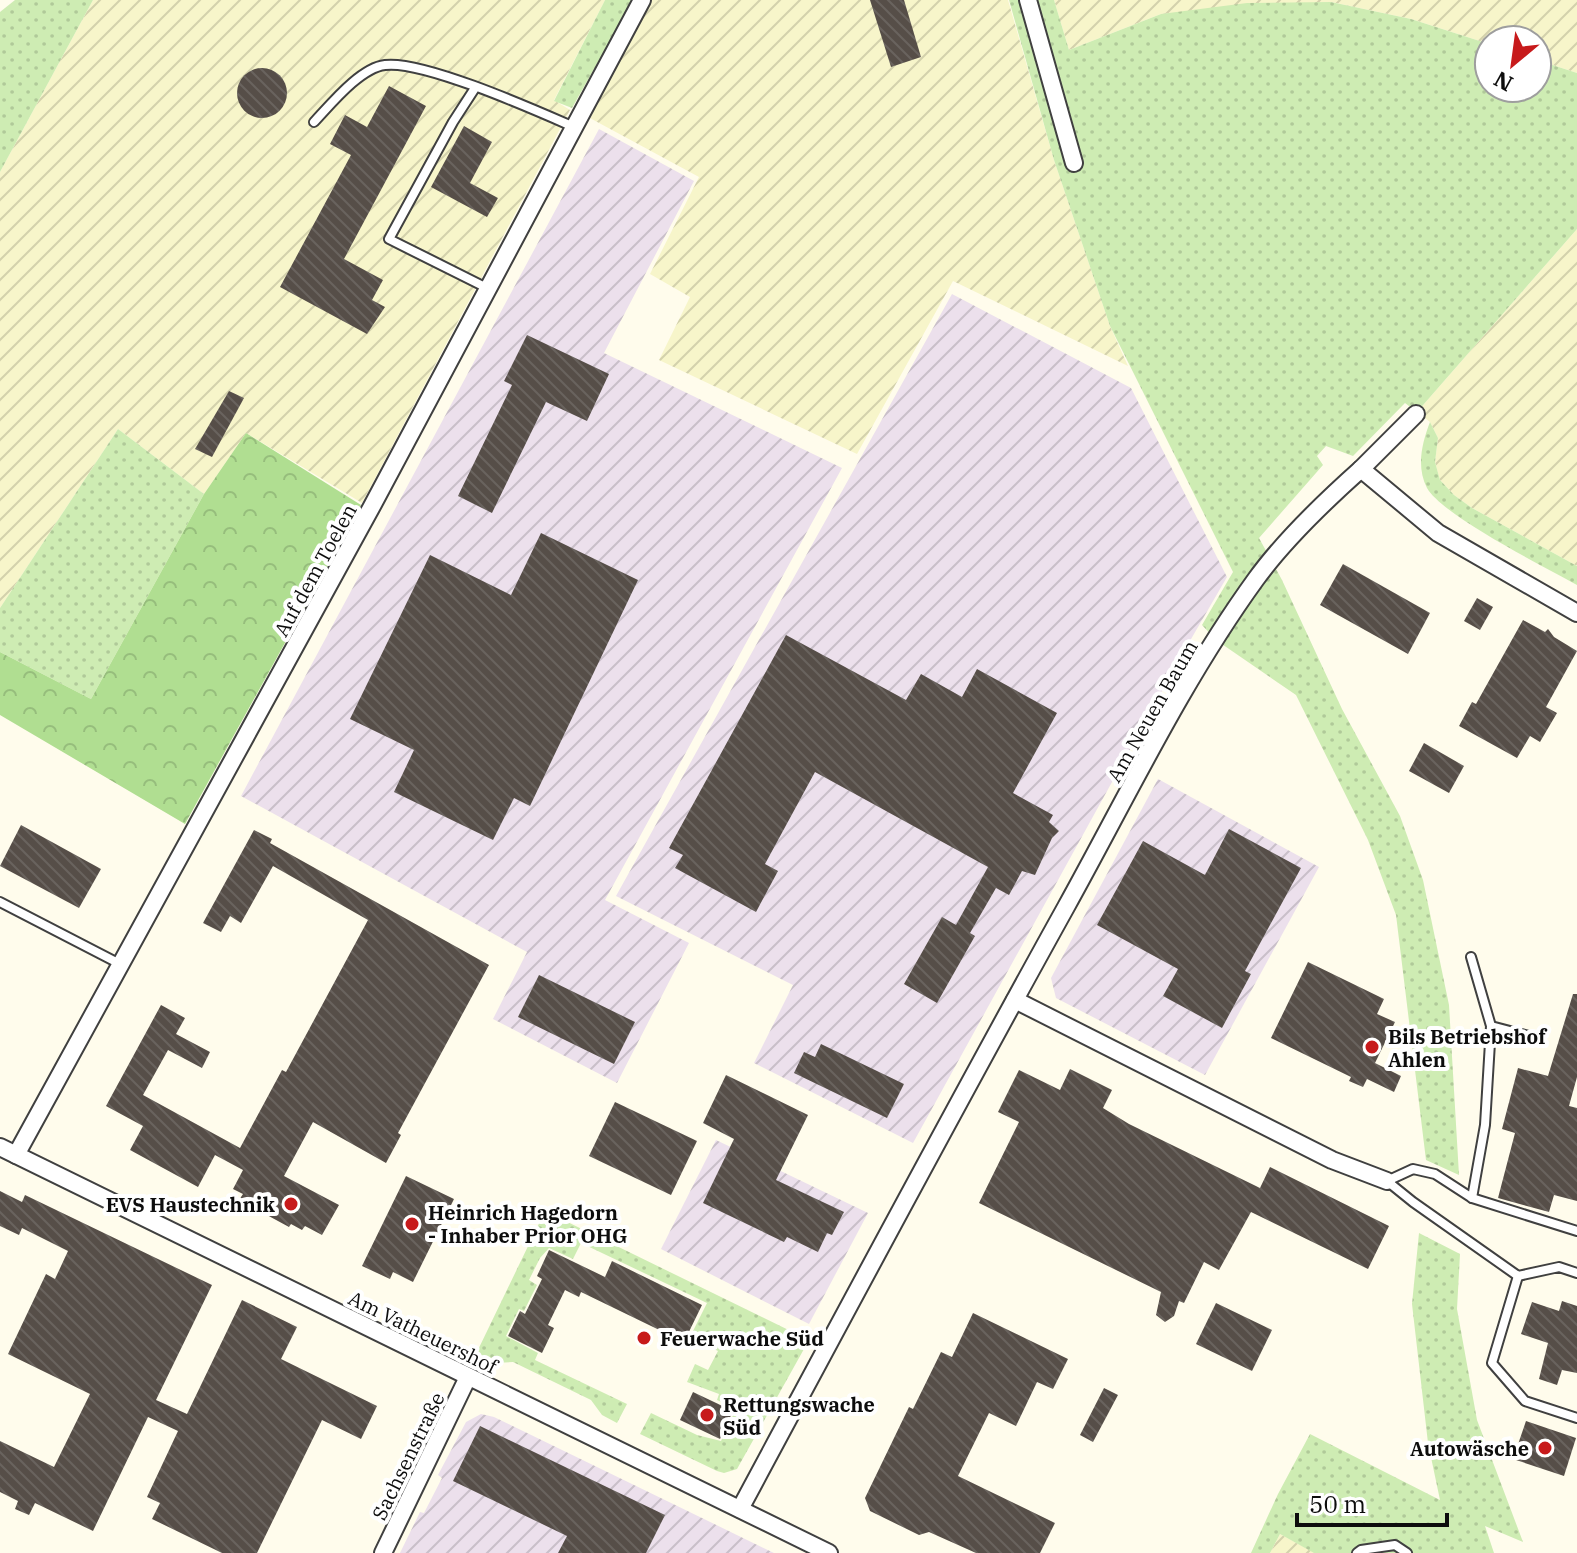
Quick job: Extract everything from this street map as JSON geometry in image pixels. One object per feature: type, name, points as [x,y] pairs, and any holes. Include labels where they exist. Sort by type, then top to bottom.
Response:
[{"type":"street","name":"Auf dem Toelen","points":[[16,1155],[375,501],[642,0]]},
{"type":"street","points":[[1028,0],[1074,163]]},
{"type":"street","name":"Am Neuen Baum","points":[[740,1509],[1015,1000],[1216,640],[1258,577],[1323,503],[1416,414]]},
{"type":"street","points":[[1361,469],[1438,533],[1577,613]]},
{"type":"street","points":[[1015,1000],[1332,1160],[1387,1181]]},
{"type":"street","name":"Am Vatheuershof","points":[[0,1147],[829,1553]]},
{"type":"street","name":"Sachsenstraße","points":[[383,1553],[468,1377]]},
{"type":"lane","points":[[314,122],[350,83],[383,64],[418,67],[575,127]]},
{"type":"lane","points":[[475,88],[389,239],[489,289]]},
{"type":"lane","points":[[0,902],[121,964]]},
{"type":"lane","points":[[1471,957],[1491,1026],[1485,1125],[1472,1198]]},
{"type":"lane","points":[[1491,1026],[1540,1039]]},
{"type":"lane","points":[[1577,1231],[1472,1198],[1435,1174],[1413,1169],[1387,1181],[1518,1276],[1559,1267],[1577,1273]]},
{"type":"lane","points":[[1518,1276],[1492,1363],[1525,1401],[1577,1418]]},
{"type":"lane","points":[[1357,1553],[1395,1545],[1407,1553]]},
{"type":"shaded area","points":[[93,0],[605,0],[554,100],[570,110],[362,503],[246,433],[204,494],[118,429],[0,608],[0,172]]},
{"type":"shaded area","points":[[651,0],[1008,0],[1054,160],[1110,326],[1128,366],[953,281],[857,454],[659,360],[690,297],[650,274],[699,177],[588,117]]},
{"type":"shaded area","points":[[1054,0],[1577,0],[1577,73],[1553,65],[1553,24],[1473,24],[1473,39],[1411,19],[1331,2],[1161,14],[1069,50]]},
{"type":"shaded area","points":[[599,129],[694,181],[604,353],[842,468],[605,900],[689,943],[617,1083],[493,1019],[527,952],[241,796]]},
{"type":"shaded area","points":[[1577,229],[1577,566],[1454,495],[1440,480],[1435,462],[1438,438],[1430,422],[1417,412]]},
{"type":"shaded area","points":[[952,294],[1131,388],[1227,577],[913,1143],[754,1063],[793,985],[616,896]]},
{"type":"shaded area","points":[[1158,779],[1319,867],[1205,1075],[1056,998],[1051,978]]},
{"type":"shaded area","points":[[716,1140],[868,1213],[809,1324],[661,1249]]},
{"type":"shaded area","points":[[481,1414],[494,1417],[774,1553],[400,1553],[420,1512],[424,1513],[442,1478],[438,1475],[466,1422]]},
{"type":"shaded area","points":[[1280,1534],[1315,1553],[1270,1553]]},
{"type":"green space","points":[[15,0],[93,0],[0,172],[0,12]]},
{"type":"green space","points":[[605,0],[633,0],[572,108],[554,101]]},
{"type":"green space","points":[[1009,0],[1054,0],[1069,50],[1161,14],[1247,3],[1331,2],[1411,19],[1473,39],[1473,104],[1553,104],[1553,65],[1577,73],[1577,229],[1417,412],[1405,403],[1353,456],[1326,446],[1317,456],[1323,465],[1259,538],[1342,709],[1400,816],[1423,880],[1449,1005],[1459,1175],[1426,1160],[1396,915],[1368,840],[1296,695],[1216,640],[1202,625],[1233,572],[1110,326],[1054,160]]},
{"type":"green space","points":[[1430,422],[1438,438],[1435,462],[1440,480],[1472,508],[1577,566],[1577,585],[1473,526],[1427,488],[1421,463]]},
{"type":"green space","points":[[118,429],[204,494],[91,699],[0,652],[0,608]]},
{"type":"green space","points":[[246,433],[361,505],[185,824],[0,715],[0,652],[91,699],[204,494]]},
{"type":"green space","points":[[545,1211],[809,1340],[737,1469],[724,1473],[717,1471],[640,1434],[651,1413],[697,1435],[721,1441],[736,1409],[717,1400],[719,1394],[687,1382],[695,1364],[708,1370],[718,1351],[690,1337],[707,1303],[581,1243],[573,1259],[549,1248],[540,1258],[529,1280],[537,1285],[524,1311],[519,1309],[506,1336],[538,1353],[535,1360],[627,1404],[617,1423],[602,1415],[591,1400],[513,1362],[494,1363],[476,1354]]},
{"type":"green space","points":[[1419,1233],[1460,1254],[1457,1309],[1477,1420],[1523,1542],[1485,1526],[1494,1553],[1314,1553],[1280,1534],[1270,1553],[1251,1553],[1310,1434],[1440,1500],[1428,1443],[1412,1304]]},
{"type":"building","points":[[870,0],[904,0],[921,57],[891,67]]},
{"type":"building","points":[[262,68],[280,75],[287,93],[280,111],[262,118],[244,111],[237,93],[244,75]]},
{"type":"building","points":[[389,86],[426,106],[344,259],[383,280],[372,300],[385,307],[367,334],[280,287],[351,155],[330,144],[345,115],[367,127]]},
{"type":"building","points":[[464,126],[492,142],[470,183],[498,198],[487,217],[431,187]]},
{"type":"building","points":[[527,335],[609,374],[587,421],[546,402],[492,513],[458,496],[512,385],[504,381]]},
{"type":"building","points":[[229,391],[244,398],[212,457],[195,449]]},
{"type":"building","points":[[541,533],[638,580],[530,806],[514,798],[493,840],[394,792],[414,750],[350,719],[430,555],[511,595]]},
{"type":"building","points":[[1343,564],[1430,613],[1408,654],[1320,605]]},
{"type":"building","points":[[1477,598],[1493,607],[1480,630],[1464,621]]},
{"type":"building","points":[[1523,620],[1545,632],[1548,629],[1554,637],[1577,651],[1546,707],[1557,713],[1540,742],[1530,736],[1517,758],[1459,726],[1472,702],[1476,704]]},
{"type":"building","points":[[786,635],[906,700],[921,674],[962,697],[977,669],[1057,713],[1013,793],[1053,815],[1049,822],[1059,831],[1052,838],[1035,875],[1022,871],[1009,895],[996,888],[970,933],[975,936],[937,1003],[904,984],[942,917],[956,925],[988,867],[815,772],[765,864],[778,871],[756,912],[675,868],[683,855],[669,848]]},
{"type":"building","points":[[1424,743],[1464,766],[1449,793],[1409,771]]},
{"type":"building","points":[[21,825],[101,869],[79,908],[0,866]]},
{"type":"building","points":[[1229,829],[1301,868],[1245,971],[1251,974],[1222,1028],[1163,996],[1178,969],[1097,925],[1143,841],[1205,875]]},
{"type":"building","points":[[254,830],[272,839],[270,843],[489,965],[398,1133],[401,1135],[386,1163],[313,1122],[284,1176],[339,1205],[322,1235],[305,1226],[302,1230],[291,1224],[289,1227],[239,1200],[243,1194],[233,1189],[243,1170],[215,1155],[198,1187],[130,1150],[143,1126],[106,1106],[161,1005],[185,1018],[176,1034],[210,1052],[202,1068],[168,1050],[143,1095],[240,1148],[282,1070],[286,1072],[368,920],[273,866],[241,923],[230,916],[221,932],[203,923]]},
{"type":"building","points":[[1308,962],[1384,999],[1377,1014],[1395,1022],[1375,1063],[1401,1076],[1394,1092],[1367,1079],[1363,1087],[1349,1081],[1351,1077],[1271,1038]]},
{"type":"building","points":[[539,975],[635,1022],[614,1064],[518,1017]]},
{"type":"building","points":[[1573,994],[1577,994],[1577,1077],[1569,1106],[1577,1108],[1577,1201],[1554,1195],[1549,1212],[1498,1198],[1515,1133],[1502,1129],[1518,1068],[1548,1076]]},
{"type":"building","points":[[821,1044],[904,1084],[887,1118],[794,1073],[804,1052],[815,1057]]},
{"type":"building","points":[[1070,1069],[1112,1090],[1103,1108],[1129,1124],[1260,1188],[1270,1167],[1389,1226],[1368,1269],[1251,1212],[1219,1270],[1204,1262],[1184,1303],[1179,1301],[1174,1316],[1165,1322],[1156,1315],[1161,1292],[979,1203],[1019,1122],[998,1112],[1019,1070],[1060,1090]]},
{"type":"building","points":[[726,1075],[808,1115],[776,1180],[844,1212],[832,1235],[827,1233],[818,1252],[787,1237],[784,1242],[703,1203],[734,1139],[703,1123]]},
{"type":"building","points":[[615,1102],[697,1141],[671,1195],[589,1156]]},
{"type":"building","name":"Heinrich Hagedorn - Inhaber Prior OHG","points":[[406,1176],[454,1199],[413,1282],[393,1272],[390,1279],[362,1266]]},
{"type":"building","points":[[0,1191],[22,1202],[25,1195],[212,1285],[156,1400],[187,1414],[242,1300],[297,1327],[281,1359],[377,1406],[361,1439],[322,1420],[257,1553],[222,1553],[152,1519],[160,1503],[147,1497],[178,1431],[148,1417],[93,1531],[35,1503],[29,1515],[15,1509],[18,1501],[0,1492],[0,1441],[54,1467],[90,1394],[8,1354],[46,1274],[55,1279],[68,1251],[22,1228],[19,1235],[0,1226]]},
{"type":"building","points":[[549,1250],[605,1277],[612,1261],[702,1305],[684,1342],[581,1292],[579,1297],[565,1290],[548,1325],[554,1328],[542,1353],[508,1336],[520,1311],[525,1314],[542,1279],[537,1276]]},
{"type":"building","points":[[1562,1301],[1577,1306],[1577,1373],[1562,1370],[1557,1385],[1539,1379],[1548,1343],[1521,1334],[1532,1302],[1559,1311]]},
{"type":"building","points":[[1216,1303],[1272,1330],[1252,1371],[1196,1344]]},
{"type":"building","points":[[973,1313],[1068,1359],[1053,1389],[1037,1382],[1016,1426],[989,1413],[958,1476],[1055,1523],[1040,1553],[976,1553],[929,1532],[919,1535],[870,1511],[865,1498],[909,1407],[913,1409],[941,1352],[952,1357]]},
{"type":"building","points":[[1104,1388],[1118,1395],[1093,1442],[1080,1435]]},
{"type":"building","name":"Rettungswache Süd","points":[[693,1392],[733,1411],[720,1439],[680,1420]]},
{"type":"building","name":"Autowäsche","points":[[1526,1421],[1576,1438],[1564,1476],[1513,1459]]},
{"type":"building","points":[[480,1426],[665,1515],[646,1553],[558,1553],[567,1536],[453,1481]]},
{"type":"place","name":"Bils Betriebshof Ahlen","points":[[1372,1047]]},
{"type":"place","name":"EVS Haustechnik","points":[[291,1204]]},
{"type":"place","name":"Heinrich Hagedorn - Inhaber Prior OHG","points":[[412,1224]]},
{"type":"place","name":"Feuerwache Süd","points":[[644,1338]]},
{"type":"place","name":"Rettungswache Süd","points":[[707,1415]]},
{"type":"place","name":"Autowäsche","points":[[1545,1448]]}]
